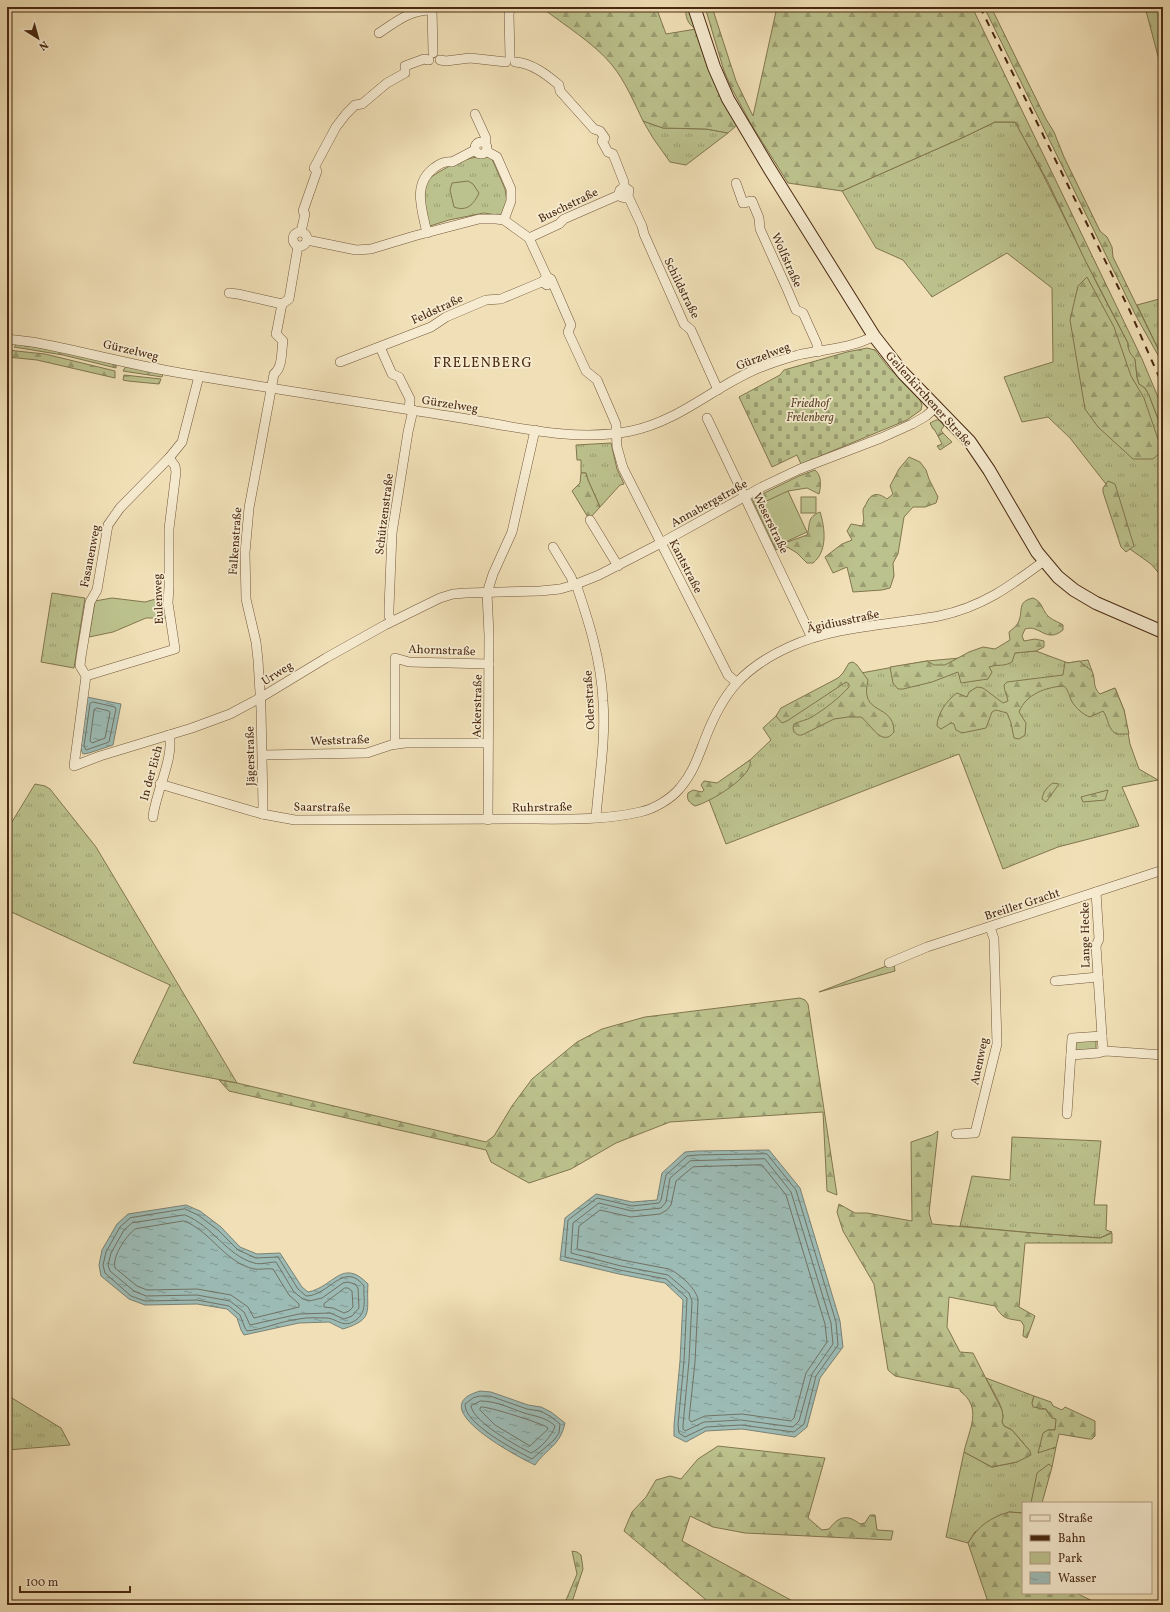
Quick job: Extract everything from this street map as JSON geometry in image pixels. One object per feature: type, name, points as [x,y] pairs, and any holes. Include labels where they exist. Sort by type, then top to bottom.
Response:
[{"type":"main road","name":"Geilenkirchener Straße","points":[[694,7],[714,67],[731,105],[874,336],[903,373],[970,442],[989,470],[1029,540],[1058,577],[1079,592],[1108,608],[1163,632]]},
{"type":"street","points":[[510,7],[510,60]]},
{"type":"street","points":[[379,33],[410,13],[432,8],[434,58]]},
{"type":"street","name":"Schildstraße","points":[[272,387],[274,374],[279,370],[283,341],[276,334],[282,304],[289,299],[298,246],[293,243],[292,238],[296,233],[301,232],[305,214],[303,211],[317,171],[314,168],[324,148],[345,115],[355,105],[362,104],[387,83],[405,73],[404,66],[424,59],[434,58],[446,61],[470,58],[520,62],[543,73],[559,85],[560,91],[594,129],[600,131],[604,138],[602,141],[607,150],[613,154],[624,182],[624,192],[663,279],[684,324],[691,330],[718,390]]},
{"type":"street","points":[[427,233],[419,200],[419,192],[426,177],[434,168],[448,161],[452,162],[475,150],[481,154],[486,147],[486,138],[476,119],[476,114]]},
{"type":"street","points":[[486,147],[497,157],[511,189],[510,201],[504,220]]},
{"type":"street","name":"Wolfstraße","points":[[736,183],[743,203],[752,201],[759,218],[760,229],[796,310],[803,313],[817,344],[818,352]]},
{"type":"street","name":"Buschstraße","points":[[529,238],[559,224],[564,218],[624,192]]},
{"type":"street","points":[[307,240],[355,250],[371,249],[479,219],[489,218],[504,220],[529,238],[549,281]]},
{"type":"street","points":[[301,232],[306,235],[307,240]]},
{"type":"street","points":[[298,246],[304,245],[307,240]]},
{"type":"street","name":"Feldstraße","points":[[340,362],[431,326],[446,317],[486,300],[501,298],[549,281]]},
{"type":"street","name":"Kantstraße","points":[[549,281],[571,325],[568,332],[586,371],[596,380],[616,424],[617,447],[623,468],[728,675],[736,682]]},
{"type":"street","points":[[229,293],[282,304]]},
{"type":"street","name":"Gürzelweg","points":[[7,340],[39,343],[199,376],[535,430],[600,436],[638,429],[667,418],[694,405],[741,376],[762,367],[798,355],[863,342],[874,336]]},
{"type":"street","name":"Schützenstraße","points":[[380,347],[392,374],[399,377],[410,399],[411,410],[392,533],[389,608],[389,616],[392,621]]},
{"type":"street","name":"Fasanenweg","points":[[74,766],[86,676],[80,666],[81,657],[90,602],[97,590],[108,525],[120,508],[169,458],[182,442],[199,376]]},
{"type":"street","name":"Falkenstraße","points":[[260,698],[257,651],[246,599],[245,553],[249,509],[272,387]]},
{"type":"street","name":"Annabergstraße","points":[[487,593],[540,591],[575,585],[618,566],[800,469],[912,424],[926,416],[936,407]]},
{"type":"street","name":"Weserstraße","points":[[707,418],[812,638]]},
{"type":"street","name":"Ackerstraße","points":[[488,820],[489,664],[487,593],[491,579],[512,532],[535,430]]},
{"type":"street","name":"Eulenweg","points":[[86,676],[175,650],[168,603],[170,587],[169,529],[176,472],[175,466],[169,458]]},
{"type":"street","points":[[590,520],[618,566]]},
{"type":"street","name":"Oderstraße","points":[[554,547],[575,585],[595,644],[601,673],[604,700],[604,726],[596,817]]},
{"type":"street","name":"Ägidiusstraße","points":[[596,817],[611,817],[643,812],[658,805],[679,789],[696,764],[717,711],[736,682],[747,672],[771,656],[812,638],[864,627],[940,615],[979,603],[1001,592],[1044,561]]},
{"type":"street","name":"Urweg","points":[[74,766],[100,756],[211,722],[230,714],[392,621],[440,598],[453,594],[487,593]]},
{"type":"street","name":"Ahornstraße","points":[[395,744],[394,658],[409,662],[489,664]]},
{"type":"street","name":"Jägerstraße","points":[[260,698],[262,814]]},
{"type":"street","name":"In der Eich","points":[[153,817],[160,784],[168,758],[171,742],[169,735]]},
{"type":"street","name":"Weststraße","points":[[262,755],[367,753],[395,744],[488,743]]},
{"type":"street","name":"Saarstraße","points":[[160,784],[262,814],[295,820],[488,820]]},
{"type":"street","name":"Ruhrstraße","points":[[488,820],[596,817]]},
{"type":"street","name":"Breiller Gracht","points":[[889,962],[919,950],[990,926],[1163,870]]},
{"type":"street","name":"Lange Hecke","points":[[1096,892],[1099,939],[1096,946],[1103,1051]]},
{"type":"street","name":"Auenweg","points":[[956,1134],[975,1133],[997,1044],[994,939],[990,926]]},
{"type":"street","name":"Lange Hecke","points":[[1054,981],[1098,977]]},
{"type":"street","points":[[1067,1114],[1072,1038],[1102,1036]]},
{"type":"street","points":[[1071,1055],[1098,1054],[1103,1051],[1163,1055]]},
{"type":"green space","points":[[541,7],[656,7],[666,34],[696,29],[690,25],[686,17],[686,7],[690,7],[737,125],[728,133],[706,129],[663,128],[643,121],[633,99],[617,71],[605,57],[597,49]]},
{"type":"green space","points":[[705,7],[712,7],[736,81],[753,116],[777,7],[972,7],[1142,359],[1163,409],[1163,432],[1149,395],[1145,388],[1139,384],[1135,359],[1128,348],[1128,343],[1085,260],[1048,182],[1015,122],[995,122],[842,191],[788,183],[751,124],[731,87],[724,71]]},
{"type":"green space","points":[[984,7],[991,7],[1046,119],[1054,132],[1064,157],[1100,231],[1107,237],[1112,247],[1113,257],[1163,359],[1163,364],[1136,316]]},
{"type":"green space","points":[[1145,7],[1158,7],[1163,25],[1163,75]]},
{"type":"green space","points":[[643,121],[663,128],[706,129],[728,133],[686,165],[670,162]]},
{"type":"green space","points":[[995,122],[1015,122],[1025,139],[1128,343],[1128,347],[1135,359],[1139,384],[1145,388],[1149,395],[1163,432],[1163,578],[1151,564],[1127,547],[1109,488],[1070,438],[1048,417],[1022,422],[1004,377],[1053,362],[1052,288],[1007,253],[932,297],[903,260],[876,248],[842,191]]},
{"type":"green space","points":[[488,156],[492,159],[505,189],[507,202],[503,216],[484,213],[449,220],[427,227],[422,200],[428,179],[442,170],[463,160]]},
{"type":"green space","points":[[468,181],[473,184],[479,193],[477,197],[470,206],[466,208],[454,207],[450,190],[452,183]]},
{"type":"green space","points":[[1087,277],[1114,327],[1131,376],[1144,398],[1162,451],[1153,459],[1133,459],[1098,427],[1085,409],[1070,320],[1078,286]]},
{"type":"green space","points":[[1163,298],[1163,359],[1137,305]]},
{"type":"green space","points":[[17,344],[92,358],[116,365],[116,368],[63,355],[14,347]]},
{"type":"green space","name":"Friedhof Frelenberg","points":[[867,348],[875,350],[889,368],[920,400],[922,405],[921,410],[907,420],[801,464],[797,455],[772,467],[739,397],[780,375],[784,370],[847,352]]},
{"type":"green space","points":[[7,350],[45,354],[115,371],[115,378],[37,360],[7,357]]},
{"type":"green space","points":[[126,366],[163,374],[162,377],[123,371]]},
{"type":"green space","points":[[124,375],[161,379],[159,384],[128,381],[123,380]]},
{"type":"green space","points":[[939,420],[944,426],[941,430],[943,433],[938,436],[930,423]]},
{"type":"green space","points":[[943,433],[952,442],[940,450],[937,446],[942,444],[938,436]]},
{"type":"green space","points":[[611,443],[617,469],[624,484],[620,485],[600,507],[586,473],[581,473],[581,460],[577,460],[576,445]]},
{"type":"green space","points":[[909,457],[920,462],[926,470],[938,497],[936,503],[925,507],[913,507],[904,517],[898,554],[893,563],[894,576],[890,588],[853,592],[847,567],[833,573],[825,557],[842,544],[852,540],[847,531],[851,524],[862,526],[864,520],[863,509],[871,496],[876,494],[887,499],[893,494],[890,486],[899,469]]},
{"type":"green space","points":[[815,470],[820,478],[819,494],[807,488],[788,491],[779,545],[807,535],[811,519],[820,512],[824,532],[823,546],[818,558],[813,563],[807,563],[797,553],[789,548],[784,546],[776,550],[752,499],[799,476]]},
{"type":"green space","points":[[581,473],[586,473],[600,507],[589,519],[572,491],[580,483]]},
{"type":"green space","points":[[1108,481],[1115,484],[1134,546],[1126,552],[1121,547],[1103,492],[1103,488]]},
{"type":"green space","points":[[788,491],[807,532],[779,545],[760,504]]},
{"type":"green space","points":[[801,497],[816,497],[816,513],[801,513]]},
{"type":"green space","points":[[52,593],[85,598],[74,668],[41,662]]},
{"type":"green space","points":[[163,597],[166,618],[146,618],[113,632],[89,637],[95,601],[112,598],[145,602]]},
{"type":"green space","points":[[1033,598],[1041,604],[1049,617],[1063,625],[1063,630],[1052,635],[1047,635],[1035,629],[1025,629],[1022,636],[1024,641],[1035,639],[1044,641],[1044,647],[1036,651],[1015,653],[1012,662],[989,667],[992,672],[988,679],[961,683],[958,672],[932,682],[903,689],[898,689],[893,683],[890,667],[927,661],[934,665],[945,665],[969,652],[983,647],[995,649],[1010,640],[1009,632],[1015,627],[1020,619],[1022,605],[1024,602]]},
{"type":"green space","points":[[1036,651],[1068,663],[1088,660],[1092,671],[1083,676],[1093,697],[1115,688],[1124,710],[1130,744],[1139,769],[1158,780],[1122,787],[1139,826],[1058,847],[1003,869],[959,754],[726,844],[706,792],[750,760],[771,740],[763,728],[776,716],[850,675],[927,661]]},
{"type":"green space","points":[[1079,661],[1092,671],[1096,689],[1100,694],[1115,688],[1124,710],[1129,734],[1116,734],[1113,732],[1103,711],[1090,717],[1081,712],[1071,700],[1064,686],[1044,690],[1026,700],[1019,712],[1026,723],[1025,735],[1019,739],[1014,738],[1007,713],[996,710],[992,712],[986,728],[962,733],[956,730],[954,724],[951,723],[941,729],[937,726],[937,721],[943,708],[957,693],[967,697],[969,692],[977,687],[983,688],[1003,703],[1008,701],[1004,689],[1004,685],[1007,682],[1063,675],[1065,662],[1068,663]]},
{"type":"green space","points":[[853,662],[868,680],[868,700],[872,705],[889,716],[893,723],[894,732],[890,736],[881,736],[861,717],[834,719],[802,735],[798,735],[794,732],[794,724],[812,717],[841,695],[849,687],[849,684],[846,682],[787,721],[782,723],[776,716],[781,708],[838,678],[849,663]]},
{"type":"green space","points":[[750,760],[750,766],[745,774],[729,788],[710,800],[695,806],[689,801],[688,793],[693,790],[702,792],[704,790],[701,785],[704,781],[717,783]]},
{"type":"green space","points":[[1053,783],[1059,784],[1046,802],[1042,799],[1043,794]]},
{"type":"green space","points":[[35,784],[45,786],[50,789],[96,847],[237,1083],[133,1063],[170,985],[7,910],[7,830]]},
{"type":"green space","points":[[1108,790],[1105,800],[1083,802],[1081,797]]},
{"type":"green space","points":[[894,964],[895,971],[819,992],[889,965]]},
{"type":"green space","points":[[800,998],[805,1000],[808,1004],[837,1195],[827,1191],[823,1112],[670,1122],[616,1143],[571,1169],[529,1183],[491,1162],[486,1150],[229,1091],[219,1080],[486,1142],[494,1136],[512,1106],[532,1079],[577,1042],[602,1029],[645,1017]]},
{"type":"green space","points":[[1096,1040],[1096,1051],[1076,1051],[1074,1046],[1077,1041]]},
{"type":"green space","points":[[938,1131],[929,1213],[932,1224],[1100,1238],[1112,1233],[1112,1243],[1025,1243],[1019,1307],[1035,1316],[1027,1338],[1023,1336],[1024,1326],[1021,1321],[1006,1318],[995,1306],[949,1297],[947,1327],[960,1352],[973,1353],[1002,1410],[1002,1422],[1004,1426],[1012,1430],[1030,1451],[1031,1455],[1017,1462],[992,1467],[964,1452],[971,1427],[973,1412],[971,1404],[960,1389],[895,1376],[888,1370],[874,1284],[843,1231],[837,1212],[839,1204],[855,1213],[867,1213],[912,1221],[911,1142],[932,1135]]},
{"type":"green space","points":[[1012,1137],[1101,1141],[1094,1205],[1107,1205],[1106,1230],[1112,1232],[1100,1238],[960,1226],[972,1176],[1010,1180]]},
{"type":"green space","points":[[986,1378],[1034,1396],[1032,1403],[1039,1409],[1046,1409],[1048,1413],[1057,1419],[1055,1430],[1048,1430],[1053,1449],[1056,1447],[1052,1467],[1049,1464],[1034,1492],[1031,1502],[1022,1502],[1022,1513],[1009,1512],[975,1532],[968,1543],[946,1537],[964,1452],[992,1467],[1017,1462],[1030,1451],[1012,1430],[1004,1426],[1002,1422],[1002,1411]]},
{"type":"green space","points":[[7,1395],[61,1428],[70,1445],[7,1450]]},
{"type":"green space","points":[[1034,1396],[1051,1402],[1053,1406],[1062,1410],[1065,1407],[1095,1421],[1095,1436],[1092,1439],[1089,1439],[1059,1434],[1056,1447],[1038,1453],[1043,1433],[1048,1430],[1055,1430],[1056,1419],[1052,1418],[1046,1409],[1033,1407],[1032,1403]]},
{"type":"green space","points":[[718,1446],[825,1458],[808,1518],[822,1530],[829,1529],[836,1521],[843,1518],[851,1519],[860,1524],[865,1523],[870,1515],[875,1515],[877,1530],[893,1531],[891,1540],[745,1533],[713,1527],[690,1516],[682,1541],[800,1605],[712,1605],[624,1531],[632,1512],[646,1497],[656,1480],[670,1476],[681,1479],[698,1459]]},
{"type":"green space","points":[[1049,1464],[1052,1467],[1042,1502],[1031,1502],[1037,1473]]},
{"type":"green space","points":[[1009,1512],[1022,1513],[1022,1594],[1078,1594],[1101,1605],[989,1605],[968,1543],[976,1531],[996,1517]]},
{"type":"green space","points":[[572,1551],[581,1555],[583,1569],[571,1605],[564,1605],[577,1574]]},
{"type":"water","points":[[87,697],[121,704],[113,745],[83,754],[80,747]]},
{"type":"water","points":[[769,1150],[800,1188],[840,1321],[843,1347],[820,1378],[807,1427],[795,1437],[742,1429],[706,1431],[686,1442],[674,1436],[683,1300],[665,1283],[560,1260],[565,1218],[596,1194],[632,1202],[657,1200],[662,1173],[685,1152]]},
{"type":"water","points":[[186,1205],[200,1211],[221,1227],[240,1247],[257,1254],[280,1253],[302,1287],[308,1292],[325,1285],[344,1273],[351,1273],[359,1276],[368,1284],[367,1313],[360,1322],[343,1329],[329,1322],[299,1323],[244,1335],[237,1318],[227,1309],[197,1304],[145,1305],[129,1299],[101,1276],[99,1265],[102,1250],[117,1224],[128,1214]]},
{"type":"water","points":[[480,1391],[491,1392],[528,1405],[541,1407],[551,1412],[565,1423],[560,1437],[535,1465],[503,1448],[478,1430],[468,1420],[462,1411],[463,1401],[472,1394]]},
{"type":"railway","points":[[980,7],[1129,309],[1163,386]]},
{"type":"district","name":"FRELENBERG","points":[[483,362]]}]
